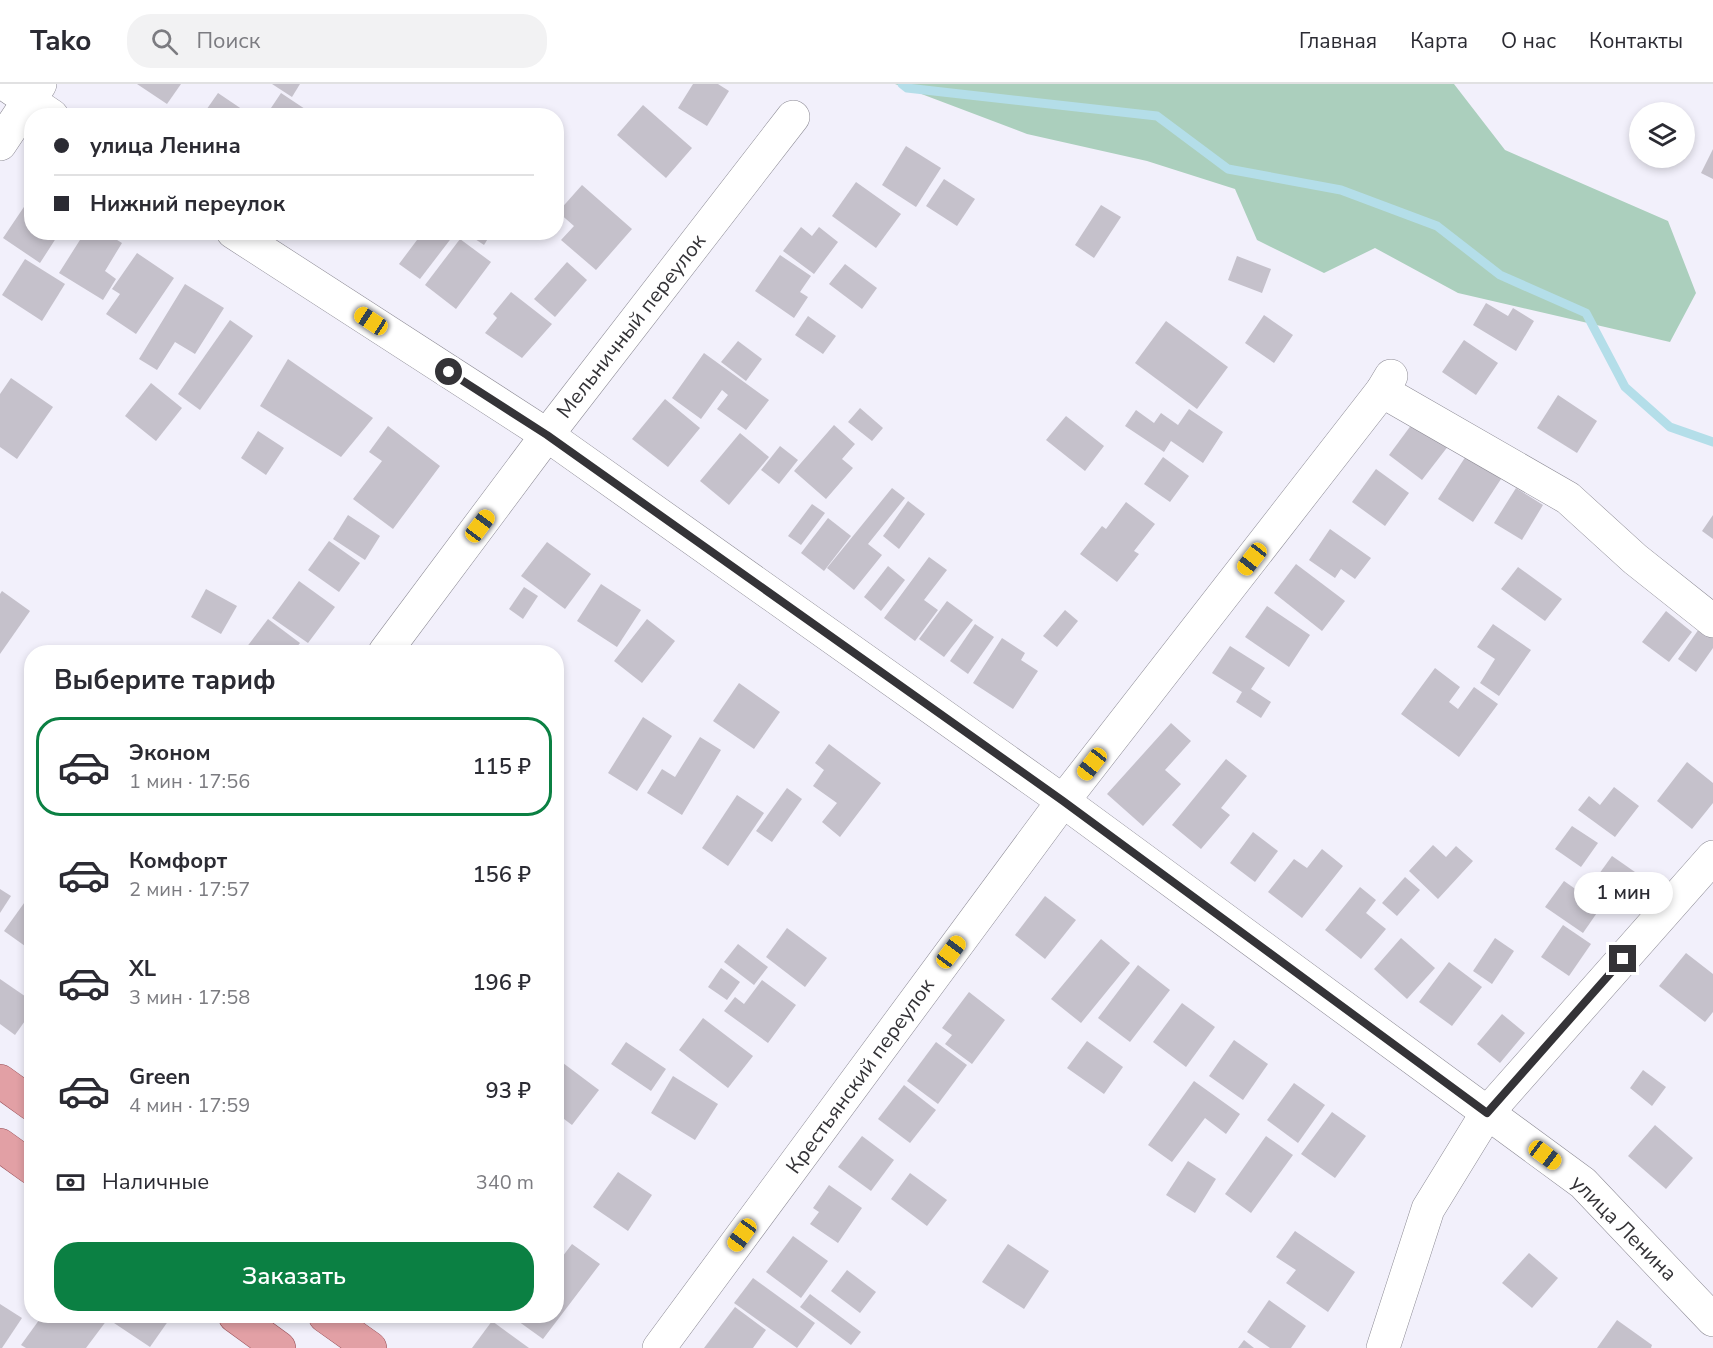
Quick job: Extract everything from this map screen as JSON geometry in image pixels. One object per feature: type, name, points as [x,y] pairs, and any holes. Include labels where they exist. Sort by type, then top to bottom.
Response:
[{"type":"main road","points":[[0,1081],[24,1098]]},
{"type":"main road","points":[[245,1323],[279,1348]]},
{"type":"main road","points":[[335,1323],[370,1348]]},
{"type":"street","points":[[0,144],[32,96]]},
{"type":"street","name":"Мельничный переулок","points":[[390,645],[547,435],[793,117]]},
{"type":"street","name":"улица Ленина","points":[[246,240],[547,435],[1063,801],[1583,1183],[1713,1320]]},
{"type":"street","name":"Крестьянский переулок","points":[[658,1348],[1063,801],[1387,383],[1568,498],[1635,559],[1713,621]]},
{"type":"street","points":[[1383,1348],[1428,1209],[1487,1113],[1713,857]]},
{"type":"green space","points":[[895,84],[1454,84],[1505,150],[1668,221],[1696,293],[1670,342],[1458,293],[1375,248],[1324,273],[1257,240],[1235,189],[1147,161],[1027,134]]},
{"type":"building","points":[[137,84],[181,84],[167,104]]},
{"type":"building","points":[[272,84],[300,84],[292,97]]},
{"type":"building","points":[[693,84],[718,84],[729,91],[707,126],[678,108]]},
{"type":"building","points":[[218,93],[240,108],[208,108]]},
{"type":"building","points":[[281,93],[304,108],[271,108]]},
{"type":"building","points":[[643,105],[692,148],[666,178],[617,135]]},
{"type":"building","points":[[906,146],[941,168],[916,207],[882,185]]},
{"type":"building","points":[[1713,149],[1713,179],[1701,173]]},
{"type":"building","points":[[944,179],[975,199],[957,226],[926,206]]},
{"type":"building","points":[[856,182],[901,214],[876,248],[832,216]]},
{"type":"building","points":[[582,185],[632,229],[596,270],[561,240],[564,240],[564,237],[574,226],[564,217],[564,205]]},
{"type":"building","points":[[1101,205],[1121,217],[1094,258],[1075,245]]},
{"type":"building","points":[[24,207],[24,240],[55,240],[40,263],[3,238]]},
{"type":"building","points":[[801,227],[812,236],[819,227],[838,242],[814,274],[783,251]]},
{"type":"building","points":[[80,240],[117,240],[122,243],[105,271],[116,279],[103,300],[59,273]]},
{"type":"building","points":[[417,240],[450,240],[420,279],[399,264]]},
{"type":"building","points":[[459,240],[491,262],[456,309],[425,285]]},
{"type":"building","points":[[476,240],[487,240],[484,245]]},
{"type":"building","points":[[137,253],[174,278],[136,334],[106,314],[120,294],[112,289]]},
{"type":"building","points":[[780,255],[811,276],[800,292],[808,297],[794,318],[755,291]]},
{"type":"building","points":[[1237,256],[1271,269],[1262,293],[1228,280]]},
{"type":"building","points":[[25,259],[65,284],[42,321],[2,295]]},
{"type":"building","points":[[567,262],[587,280],[555,317],[534,299]]},
{"type":"building","points":[[845,264],[877,288],[862,309],[829,284]]},
{"type":"building","points":[[185,284],[224,308],[195,354],[175,342],[157,370],[139,359]]},
{"type":"building","points":[[511,292],[552,324],[522,358],[485,333],[497,318],[493,314]]},
{"type":"building","points":[[1486,303],[1508,316],[1513,308],[1534,321],[1516,351],[1473,325]]},
{"type":"building","points":[[1264,315],[1293,335],[1274,363],[1245,343]]},
{"type":"building","points":[[808,316],[836,336],[823,354],[795,335]]},
{"type":"building","points":[[230,320],[253,336],[200,410],[178,394]]},
{"type":"building","points":[[1166,321],[1228,367],[1197,409],[1135,363]]},
{"type":"building","points":[[1464,340],[1498,363],[1476,395],[1442,372]]},
{"type":"building","points":[[738,341],[762,359],[746,381],[721,362]]},
{"type":"building","points":[[704,353],[769,400],[746,430],[717,409],[728,395],[722,390],[701,419],[672,398]]},
{"type":"building","points":[[288,359],[373,418],[341,457],[260,406]]},
{"type":"building","points":[[11,378],[53,407],[17,459],[0,447],[0,394]]},
{"type":"building","points":[[151,383],[182,408],[156,441],[125,416]]},
{"type":"building","points":[[1558,395],[1597,421],[1577,453],[1537,428]]},
{"type":"building","points":[[665,399],[700,428],[668,467],[632,439]]},
{"type":"building","points":[[860,408],[883,428],[872,441],[848,422]]},
{"type":"building","points":[[1189,409],[1223,432],[1203,463],[1171,441],[1164,452],[1125,426],[1136,410],[1154,423],[1161,413],[1178,425]]},
{"type":"building","points":[[1066,416],[1104,446],[1085,471],[1046,440]]},
{"type":"building","points":[[1415,420],[1449,445],[1422,480],[1389,455]]},
{"type":"building","points":[[834,425],[855,444],[842,459],[853,468],[826,499],[794,471]]},
{"type":"building","points":[[388,426],[440,466],[393,529],[353,499],[382,461],[369,452]]},
{"type":"building","points":[[258,431],[284,448],[266,475],[241,458]]},
{"type":"building","points":[[740,433],[769,457],[729,505],[700,481]]},
{"type":"building","points":[[780,446],[798,460],[779,484],[761,470]]},
{"type":"building","points":[[1466,456],[1501,479],[1473,522],[1438,499]]},
{"type":"building","points":[[1163,457],[1189,476],[1170,502],[1144,484]]},
{"type":"building","points":[[1376,469],[1409,493],[1385,526],[1352,502]]},
{"type":"building","points":[[892,488],[905,498],[868,544],[882,555],[854,590],[827,568]]},
{"type":"building","points":[[1516,488],[1543,505],[1522,540],[1494,523]]},
{"type":"building","points":[[908,501],[925,514],[899,549],[883,536]]},
{"type":"building","points":[[1126,502],[1155,524],[1134,551],[1139,554],[1117,582],[1080,554],[1102,526],[1106,529]]},
{"type":"building","points":[[812,504],[825,513],[801,545],[788,536]]},
{"type":"building","points":[[348,515],[380,536],[365,560],[333,539]]},
{"type":"building","points":[[1713,515],[1713,539],[1702,531]]},
{"type":"building","points":[[828,518],[851,536],[824,571],[801,553]]},
{"type":"building","points":[[1330,529],[1371,558],[1355,579],[1341,569],[1335,578],[1309,560]]},
{"type":"building","points":[[329,541],[360,563],[339,592],[308,570]]},
{"type":"building","points":[[547,542],[591,574],[565,609],[521,576]]},
{"type":"building","points":[[929,557],[947,570],[924,600],[938,610],[915,641],[884,618]]},
{"type":"building","points":[[1296,564],[1345,601],[1322,631],[1274,593]]},
{"type":"building","points":[[888,566],[905,580],[881,611],[864,597]]},
{"type":"building","points":[[1518,567],[1562,599],[1545,621],[1501,589]]},
{"type":"building","points":[[299,581],[335,607],[308,643],[272,618]]},
{"type":"building","points":[[601,584],[641,610],[617,647],[577,621]]},
{"type":"building","points":[[524,587],[538,596],[523,619],[509,609]]},
{"type":"building","points":[[206,589],[237,606],[221,634],[191,617]]},
{"type":"building","points":[[2,591],[30,611],[0,654],[0,594]]},
{"type":"building","points":[[947,601],[973,620],[944,657],[919,639]]},
{"type":"building","points":[[1267,606],[1310,635],[1289,667],[1245,637]]},
{"type":"building","points":[[1065,610],[1078,621],[1057,647],[1043,636]]},
{"type":"building","points":[[1666,611],[1692,632],[1669,662],[1642,642]]},
{"type":"building","points":[[268,619],[300,643],[298,645],[248,645]]},
{"type":"building","points":[[647,619],[675,641],[642,683],[614,661]]},
{"type":"building","points":[[975,624],[994,637],[968,674],[950,661]]},
{"type":"building","points":[[1493,624],[1531,650],[1499,696],[1480,683],[1495,659],[1477,647]]},
{"type":"building","points":[[1701,626],[1713,635],[1713,648],[1696,672],[1678,659]]},
{"type":"building","points":[[1002,638],[1025,653],[1021,660],[1038,671],[1013,709],[973,683]]},
{"type":"building","points":[[1230,646],[1265,668],[1251,689],[1271,702],[1261,718],[1236,702],[1242,692],[1212,673]]},
{"type":"building","points":[[1435,668],[1460,687],[1449,702],[1458,709],[1474,687],[1498,704],[1459,757],[1401,714]]},
{"type":"building","points":[[739,683],[780,712],[754,749],[713,721]]},
{"type":"building","points":[[643,717],[672,736],[637,791],[608,773]]},
{"type":"building","points":[[1171,723],[1191,741],[1165,770],[1181,784],[1143,826],[1107,794]]},
{"type":"building","points":[[700,737],[721,750],[682,815],[647,793],[662,769],[675,777]]},
{"type":"building","points":[[829,744],[881,783],[840,837],[822,822],[837,803],[813,786],[824,770],[815,763]]},
{"type":"building","points":[[1226,759],[1247,776],[1221,808],[1230,815],[1201,849],[1172,825]]},
{"type":"building","points":[[1687,762],[1713,783],[1713,803],[1692,829],[1657,801]]},
{"type":"building","points":[[1614,787],[1639,806],[1615,837],[1578,810],[1589,796],[1600,805]]},
{"type":"building","points":[[787,788],[802,799],[772,842],[756,831]]},
{"type":"building","points":[[737,795],[764,813],[728,866],[702,848]]},
{"type":"building","points":[[1572,826],[1598,843],[1581,867],[1555,849]]},
{"type":"building","points":[[1253,832],[1278,851],[1255,882],[1230,863]]},
{"type":"building","points":[[1433,845],[1446,857],[1456,846],[1473,861],[1438,899],[1409,871]]},
{"type":"building","points":[[1322,849],[1343,866],[1302,918],[1268,892],[1294,859],[1307,868]]},
{"type":"building","points":[[1612,856],[1645,879],[1623,909],[1591,885]]},
{"type":"building","points":[[1405,877],[1420,890],[1397,916],[1382,903]]},
{"type":"building","points":[[1564,881],[1601,907],[1583,933],[1545,907]]},
{"type":"building","points":[[1360,887],[1376,900],[1366,913],[1386,929],[1361,959],[1325,930]]},
{"type":"building","points":[[0,889],[11,896],[0,913]]},
{"type":"building","points":[[1045,896],[1076,920],[1045,959],[1015,935]]},
{"type":"building","points":[[24,903],[24,945],[4,931]]},
{"type":"building","points":[[1563,925],[1591,944],[1569,976],[1541,957]]},
{"type":"building","points":[[787,928],[827,958],[805,987],[766,957]]},
{"type":"building","points":[[1401,938],[1435,968],[1407,999],[1374,969]]},
{"type":"building","points":[[1495,938],[1514,951],[1492,984],[1473,971]]},
{"type":"building","points":[[1101,939],[1130,963],[1081,1023],[1051,999]]},
{"type":"building","points":[[738,944],[768,967],[754,985],[724,962]]},
{"type":"building","points":[[1686,953],[1713,974],[1713,1012],[1705,1022],[1659,986]]},
{"type":"building","points":[[1449,962],[1482,987],[1452,1026],[1419,1002]]},
{"type":"building","points":[[1138,965],[1170,990],[1130,1042],[1098,1018]]},
{"type":"building","points":[[721,968],[740,982],[727,1000],[708,987]]},
{"type":"building","points":[[0,979],[24,996],[24,1022],[15,1035],[0,1024]]},
{"type":"building","points":[[762,980],[796,1005],[768,1043],[724,1011],[735,997],[744,1004]]},
{"type":"building","points":[[969,992],[1005,1020],[972,1064],[945,1044],[952,1035],[942,1028]]},
{"type":"building","points":[[1182,1003],[1215,1027],[1186,1067],[1153,1042]]},
{"type":"building","points":[[1502,1014],[1525,1033],[1500,1063],[1477,1044]]},
{"type":"building","points":[[703,1018],[753,1056],[728,1088],[679,1050]]},
{"type":"building","points":[[1234,1040],[1268,1064],[1243,1100],[1209,1076]]},
{"type":"building","points":[[1087,1041],[1123,1067],[1104,1094],[1067,1068]]},
{"type":"building","points":[[626,1042],[666,1069],[651,1091],[611,1064]]},
{"type":"building","points":[[936,1042],[967,1065],[938,1104],[907,1081]]},
{"type":"building","points":[[564,1064],[599,1090],[572,1125],[564,1119]]},
{"type":"building","points":[[1643,1070],[1666,1087],[1652,1106],[1630,1088]]},
{"type":"building","points":[[673,1076],[718,1104],[695,1140],[651,1113]]},
{"type":"building","points":[[1194,1081],[1240,1114],[1226,1134],[1205,1118],[1172,1162],[1148,1145]]},
{"type":"building","points":[[1294,1083],[1325,1105],[1298,1143],[1267,1120]]},
{"type":"building","points":[[904,1085],[936,1110],[910,1143],[878,1119]]},
{"type":"building","points":[[1332,1112],[1366,1136],[1335,1178],[1301,1154]]},
{"type":"building","points":[[1655,1125],[1693,1158],[1666,1189],[1628,1156]]},
{"type":"building","points":[[862,1136],[894,1160],[871,1191],[838,1167]]},
{"type":"building","points":[[1266,1136],[1293,1155],[1251,1213],[1225,1194]]},
{"type":"building","points":[[1188,1161],[1216,1179],[1195,1213],[1166,1195]]},
{"type":"building","points":[[618,1172],[652,1195],[628,1231],[593,1207]]},
{"type":"building","points":[[910,1173],[947,1200],[927,1226],[891,1199]]},
{"type":"building","points":[[829,1185],[862,1208],[838,1243],[810,1224],[819,1212],[813,1208]]},
{"type":"building","points":[[1295,1231],[1355,1272],[1328,1312],[1286,1283],[1296,1270],[1276,1257]]},
{"type":"building","points":[[793,1236],[828,1261],[801,1298],[766,1272]]},
{"type":"building","points":[[572,1244],[600,1264],[564,1311],[564,1254]]},
{"type":"building","points":[[1008,1244],[1049,1271],[1024,1309],[982,1282]]},
{"type":"building","points":[[1529,1253],[1558,1278],[1532,1308],[1502,1283]]},
{"type":"building","points":[[847,1270],[876,1292],[860,1313],[831,1291]]},
{"type":"building","points":[[753,1278],[815,1323],[797,1348],[734,1303]]},
{"type":"building","points":[[810,1294],[861,1332],[851,1345],[800,1307]]},
{"type":"building","points":[[1269,1300],[1306,1326],[1291,1348],[1270,1348],[1247,1332]]},
{"type":"building","points":[[0,1304],[22,1318],[2,1348],[0,1348]]},
{"type":"building","points":[[735,1307],[766,1330],[753,1348],[704,1348]]},
{"type":"building","points":[[1617,1320],[1652,1345],[1651,1348],[1597,1348]]},
{"type":"building","points":[[37,1323],[105,1323],[86,1348],[26,1348],[21,1345]]},
{"type":"building","points":[[114,1323],[167,1323],[150,1347]]},
{"type":"building","points":[[491,1323],[495,1323],[529,1348],[472,1348]]},
{"type":"building","points":[[521,1323],[555,1323],[543,1339]]},
{"type":"building","points":[[1244,1340],[1254,1348],[1238,1348]]},
{"type":"waterway","points":[[902,84],[907,88],[1157,116],[1228,169],[1341,190],[1437,226],[1500,275],[1586,313],[1625,387],[1670,427],[1713,442]]},
{"type":"route","points":[[449,372],[547,435],[1063,801],[1487,1113],[1623,959]]}]
